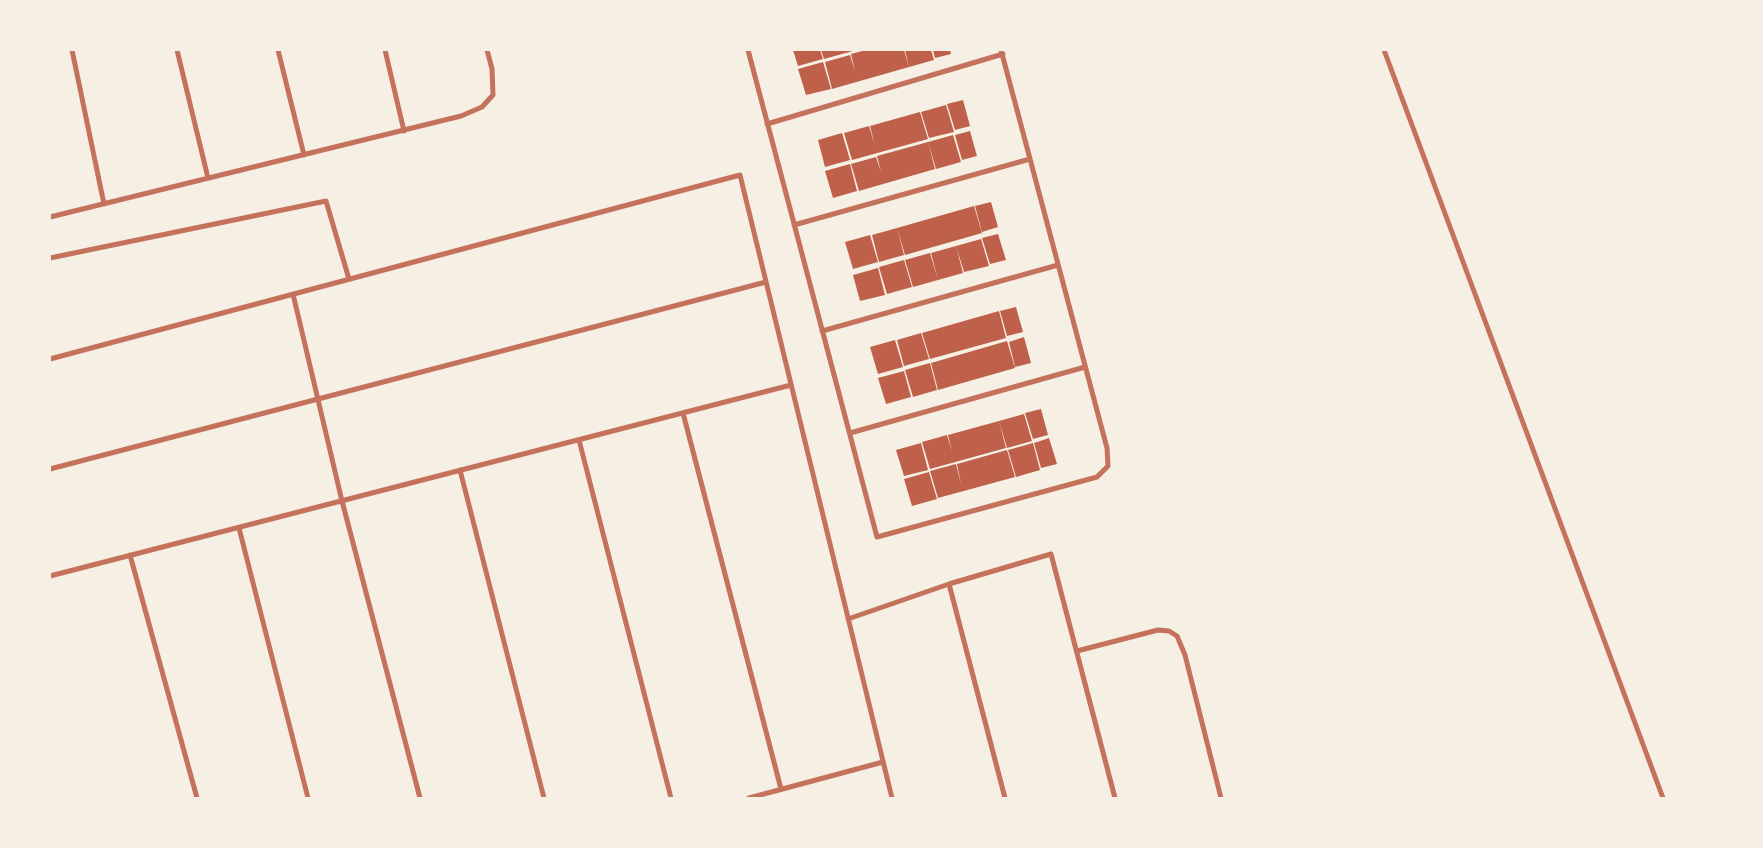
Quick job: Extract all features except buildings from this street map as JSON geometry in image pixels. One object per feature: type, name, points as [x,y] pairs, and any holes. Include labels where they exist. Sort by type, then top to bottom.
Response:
[{"type":"street","points":[[72,50],[104,204]]},
{"type":"street","points":[[177,50],[208,178]]},
{"type":"street","points":[[278,50],[304,155]]},
{"type":"street","points":[[385,50],[404,131]]},
{"type":"street","points":[[50,217],[462,116],[482,107],[493,95],[492,69],[487,50]]},
{"type":"street","points":[[748,50],[767,124],[877,537],[1097,477],[1108,466],[1107,448],[1002,52],[767,124]]},
{"type":"street","points":[[1384,50],[1663,798]]},
{"type":"street","points":[[794,225],[1030,159]]},
{"type":"street","points":[[50,359],[740,175],[892,798]]},
{"type":"street","points":[[50,258],[326,201],[349,279]]},
{"type":"street","points":[[822,331],[1058,265]]},
{"type":"street","points":[[50,469],[766,282]]},
{"type":"street","points":[[293,294],[342,501],[420,798]]},
{"type":"street","points":[[850,433],[1085,367]]},
{"type":"street","points":[[50,576],[791,385]]},
{"type":"street","points":[[683,413],[781,789]]},
{"type":"street","points":[[578,440],[670,798]]},
{"type":"street","points":[[460,470],[544,798]]},
{"type":"street","points":[[239,528],[308,798]]},
{"type":"street","points":[[848,619],[949,584],[1050,553],[1115,798]]},
{"type":"street","points":[[130,555],[197,798]]},
{"type":"street","points":[[949,584],[1005,798]]},
{"type":"street","points":[[1077,651],[1158,630],[1170,631],[1177,636],[1183,650],[1221,798]]},
{"type":"street","points":[[749,798],[883,762]]}]
